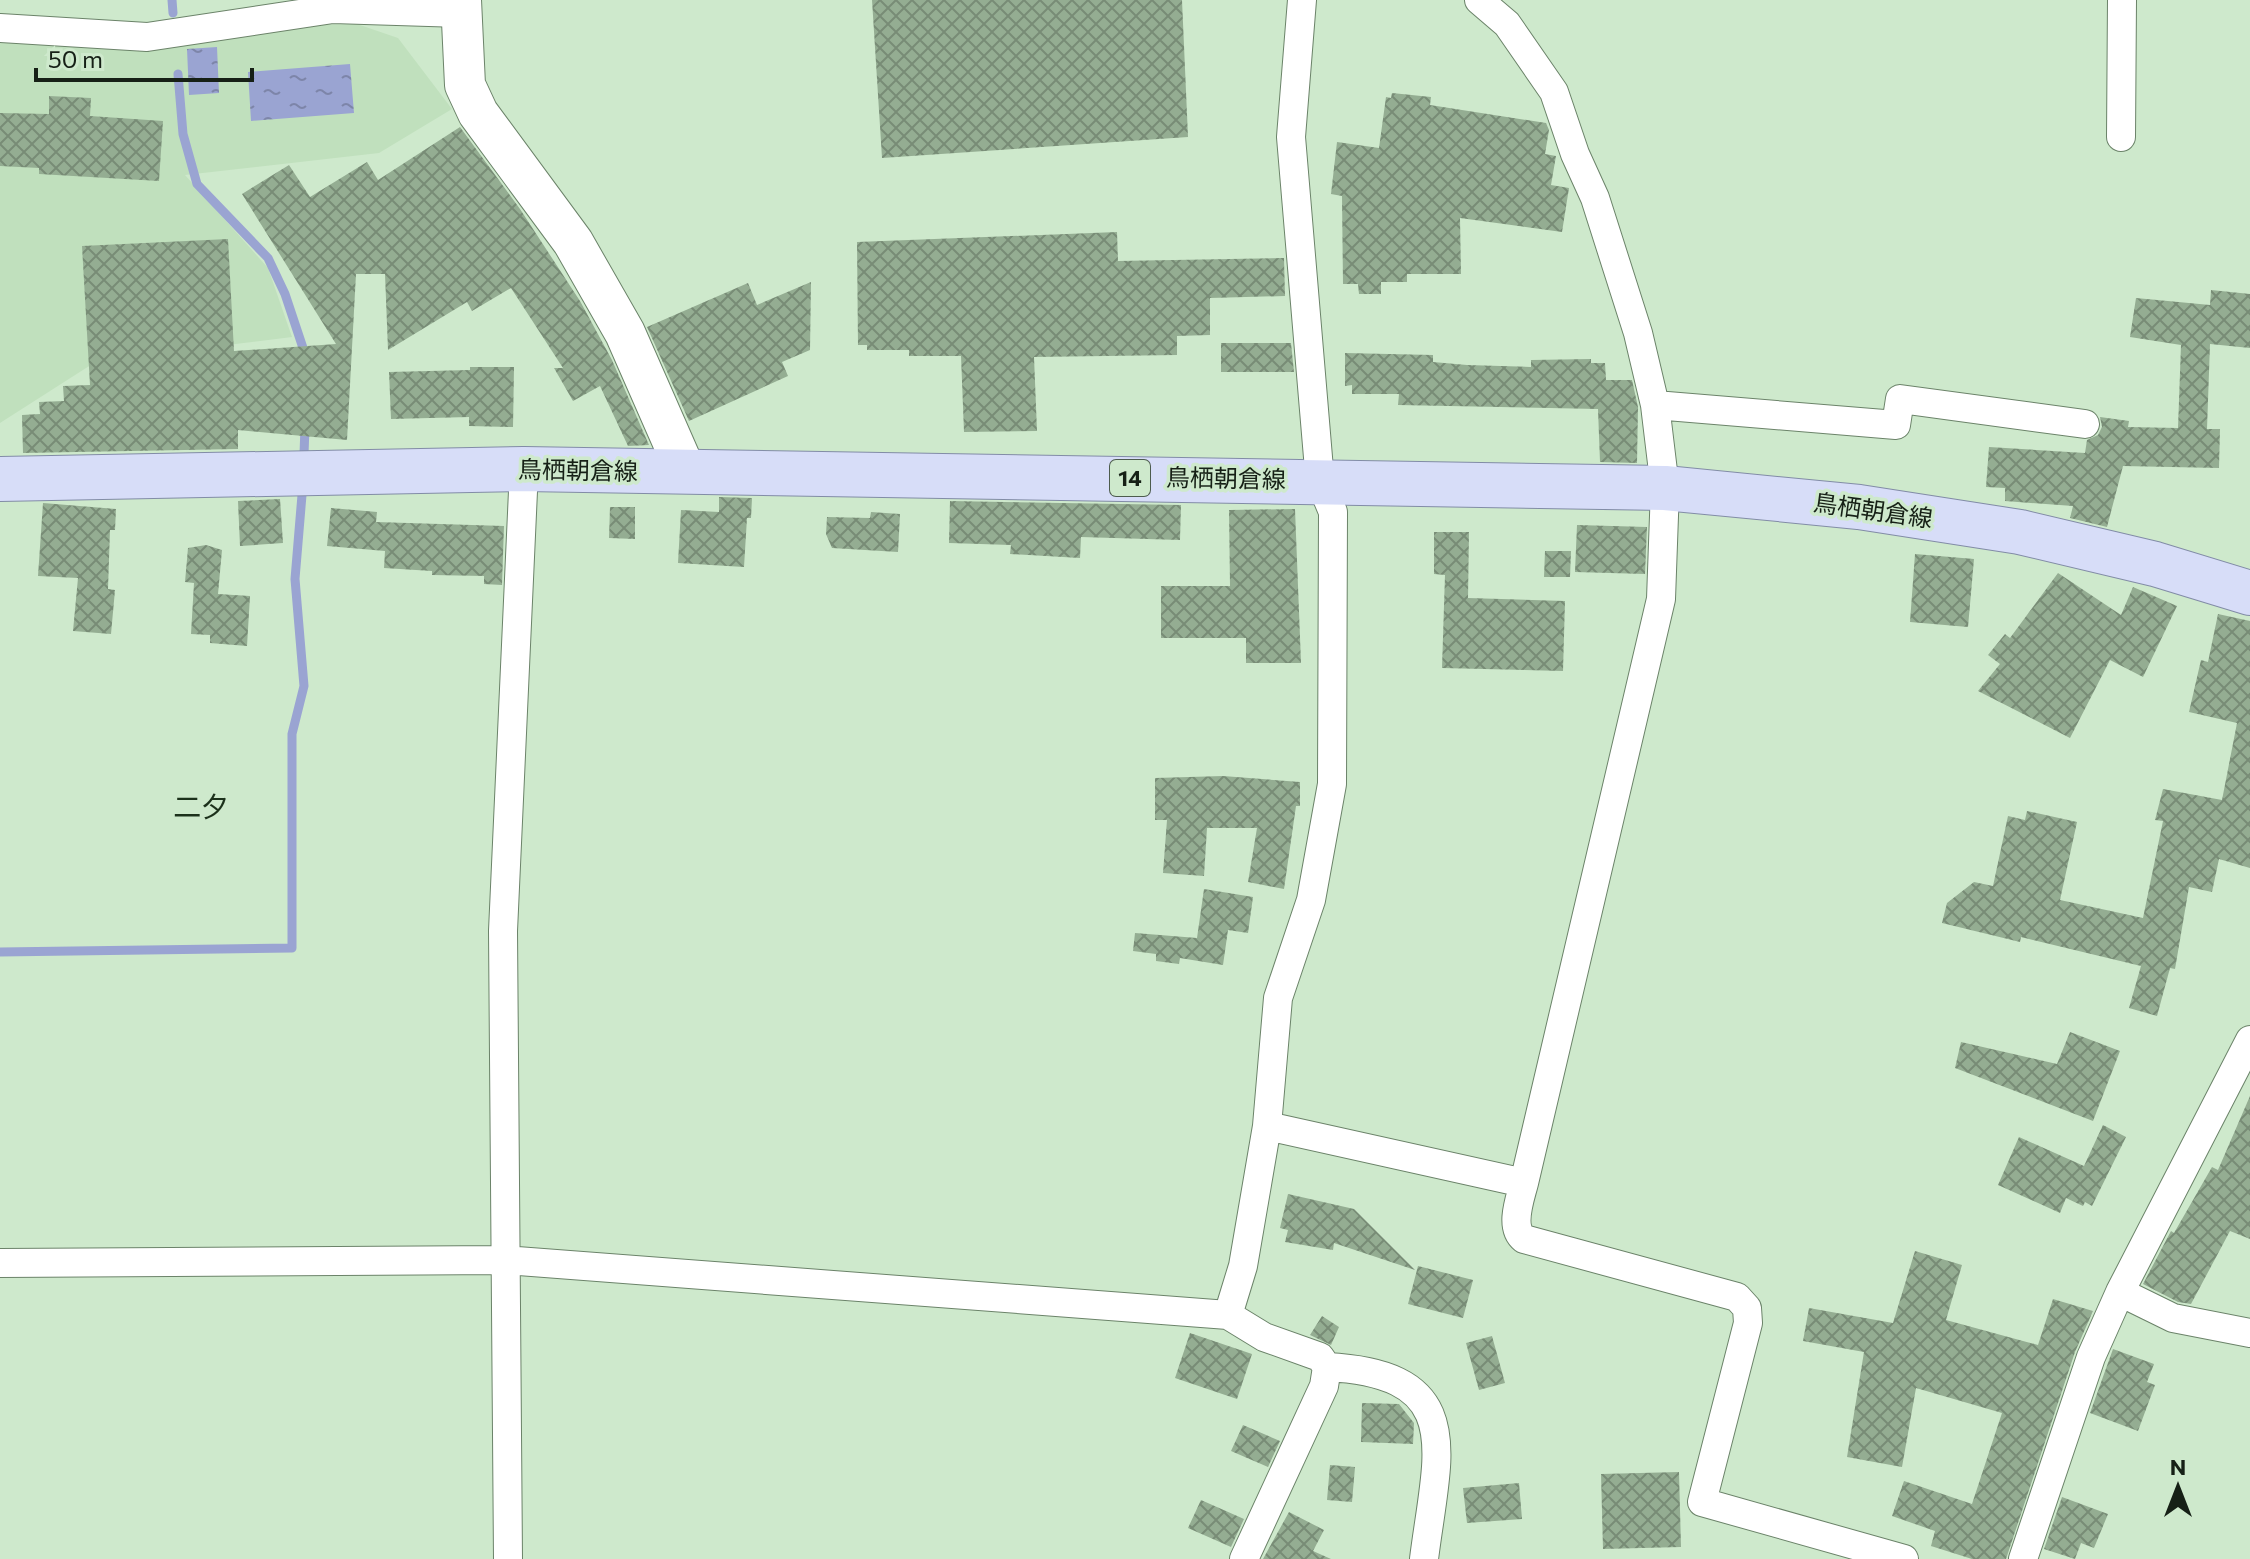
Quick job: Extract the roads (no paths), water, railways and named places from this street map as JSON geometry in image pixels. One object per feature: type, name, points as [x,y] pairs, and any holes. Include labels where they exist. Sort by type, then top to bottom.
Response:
[{"type":"main road","name":"鳥栖朝倉線","points":[[0,479],[524,469],[1665,488],[1859,507],[2020,532],[2142,561],[2250,593]]},
{"type":"street","points":[[1228,1315],[1243,1266],[1267,1126],[1278,998],[1311,900],[1332,784],[1333,512],[1320,481],[1291,137],[1302,0]]},
{"type":"street","points":[[1479,0],[1507,24],[1554,92],[1575,154],[1595,198],[1638,333],[1655,405],[1665,488],[1661,599],[1516,1225],[1524,1239],[1737,1297],[1747,1308],[1748,1323],[1702,1502],[1904,1559]]},
{"type":"street","points":[[2121,137],[2122,0]]},
{"type":"street","points":[[0,28],[147,37],[333,9],[461,7],[465,85],[478,113],[573,242],[625,333],[686,472]]},
{"type":"street","points":[[1655,405],[1896,425],[1900,399],[2085,424]]},
{"type":"street","points":[[508,1559],[503,931],[524,469]]},
{"type":"street","points":[[2023,1559],[2091,1357],[2120,1292],[2250,1040]]},
{"type":"street","points":[[1267,1126],[1524,1183]]},
{"type":"street","points":[[0,1263],[504,1260],[1228,1315],[1264,1337],[1320,1357],[1327,1367],[1324,1386],[1244,1559]]},
{"type":"street","points":[[2120,1292],[2173,1318],[2250,1333]]},
{"type":"street","points":[[1327,1367],[1368,1369],[1398,1380],[1425,1404],[1436,1427],[1437,1454],[1424,1559]]},
{"type":"water","points":[[217,47],[219,93],[189,95],[187,49]]},
{"type":"water","points":[[350,64],[354,113],[251,121],[248,72]]},
{"type":"waterway","points":[[172,0],[173,13]]},
{"type":"waterway","points":[[178,74],[183,134],[197,184],[268,258],[285,294],[306,357]]},
{"type":"waterway","points":[[304,454],[305,427]]},
{"type":"waterway","points":[[0,952],[292,948],[292,734],[304,686],[295,579],[302,495]]},
{"type":"district","name":"二夕","points":[[201,807]]}]
